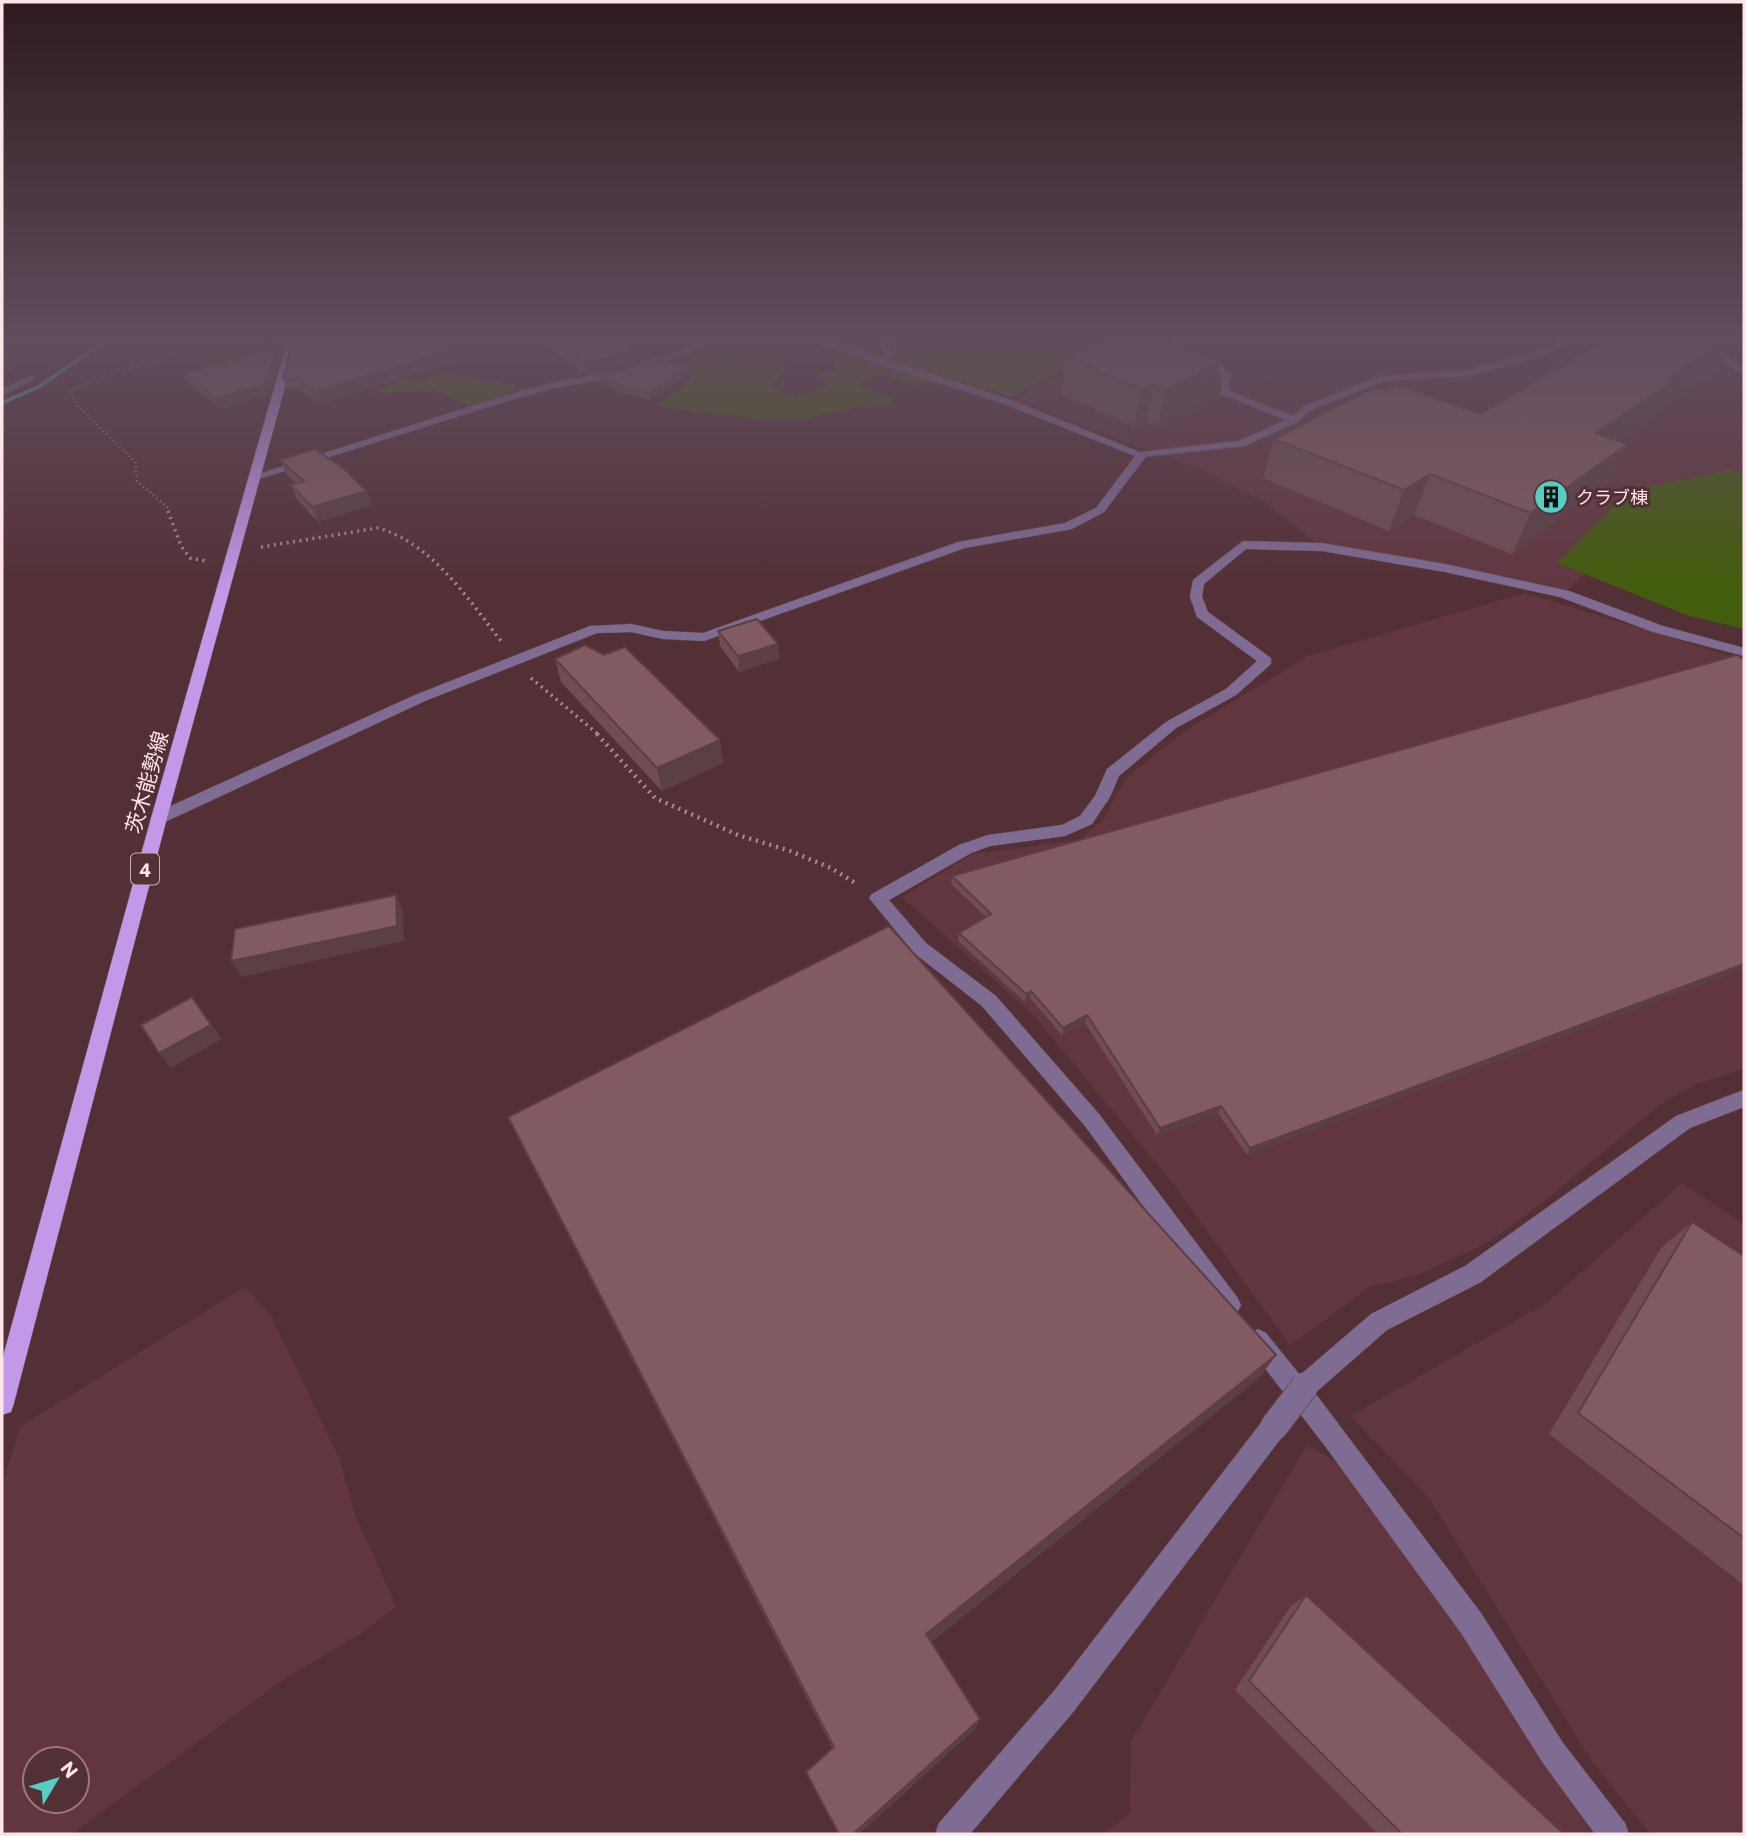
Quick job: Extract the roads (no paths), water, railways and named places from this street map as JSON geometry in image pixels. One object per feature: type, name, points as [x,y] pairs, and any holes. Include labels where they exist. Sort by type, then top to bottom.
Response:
[{"type":"main road","name":"茨木能勢線","points":[[2,1403],[159,818],[270,422]]},
{"type":"street","points":[[255,477],[431,422]]},
{"type":"street","points":[[159,818],[420,698],[595,629],[631,628],[663,635],[704,637],[962,545],[1068,526],[1101,510],[1142,455],[1059,422]]},
{"type":"street","points":[[1614,1834],[1553,1753],[1471,1623],[1334,1437],[1220,1293],[1092,1120],[989,1001],[920,948],[877,898],[965,849],[988,841],[1065,830],[1086,820],[1112,773],[1171,725],[1231,692],[1266,661],[1202,614],[1196,597],[1198,583],[1243,545],[1322,547],[1471,574],[1564,594],[1658,629],[1744,652]]},
{"type":"street","points":[[950,1834],[1064,1701],[1305,1386],[1379,1322],[1473,1274],[1683,1122],[1744,1098]]},
{"type":"lane","points":[[1142,455],[1241,443],[1290,422]]},
{"type":"place","name":"クラブ棟","points":[[1551,497]]}]
